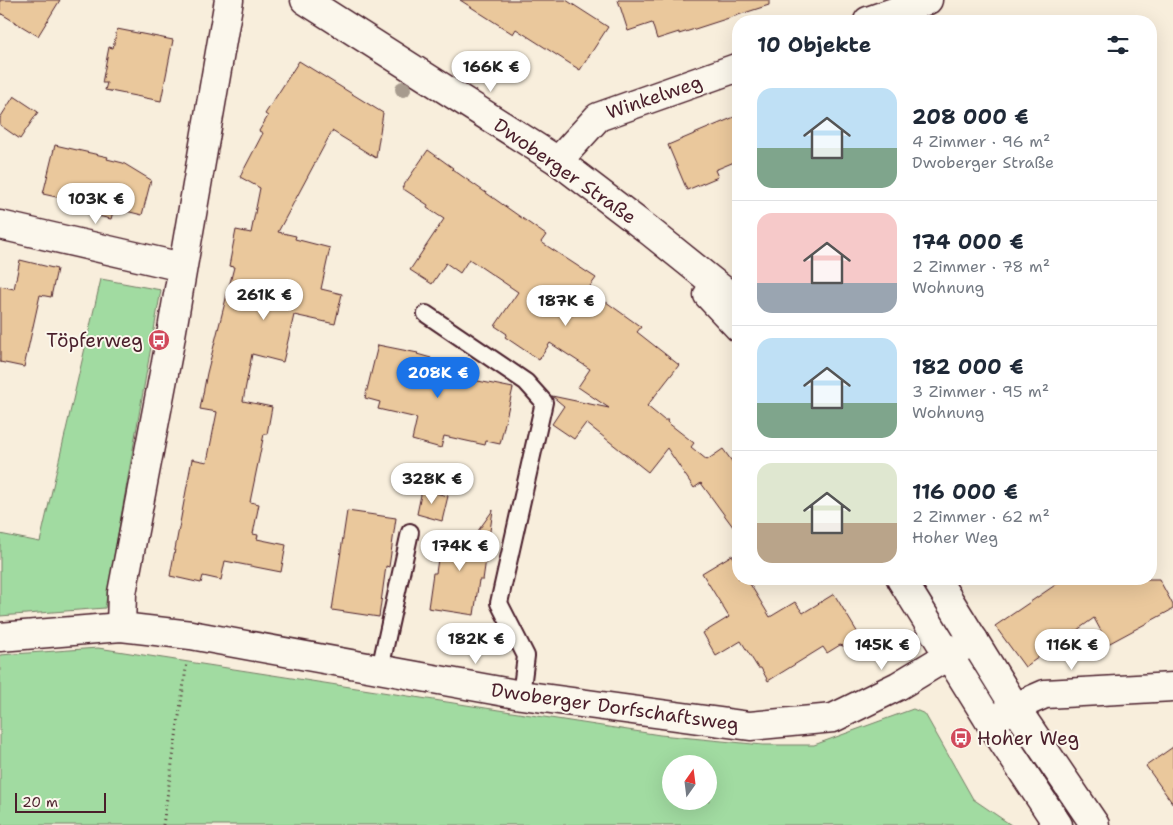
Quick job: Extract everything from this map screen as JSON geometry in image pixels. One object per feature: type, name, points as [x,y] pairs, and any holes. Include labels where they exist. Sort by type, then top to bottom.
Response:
[{"type":"street","points":[[121,627],[122,593],[229,0]]},
{"type":"street","name":"Dwoberger Straße","points":[[305,0],[558,161],[732,297]]},
{"type":"street","points":[[885,15],[928,0]]},
{"type":"street","name":"Winkelweg","points":[[558,161],[598,117],[732,69]]},
{"type":"street","points":[[0,225],[182,267]]},
{"type":"street","name":"Dwoberger Straße","points":[[647,229],[732,320]]},
{"type":"street","points":[[905,585],[990,722],[1058,825]]},
{"type":"street","points":[[940,585],[1015,707],[1095,825]]},
{"type":"street","name":"Dwoberger Dorfschaftsweg","points":[[0,638],[121,627],[191,635],[522,695],[750,726],[833,718],[898,686],[974,640]]},
{"type":"street","points":[[990,722],[1015,707],[1045,694],[1173,687]]},
{"type":"lane","points":[[426,314],[526,382],[544,402],[499,603],[526,656],[522,695]]},
{"type":"lane","points":[[380,669],[410,532]]},
{"type":"path","points":[[163,825],[191,635]]},
{"type":"green space","points":[[101,279],[161,290],[105,608],[0,616],[0,534],[40,542]]},
{"type":"green space","points":[[98,648],[660,735],[763,745],[814,745],[913,709],[925,714],[973,799],[1011,825],[0,825],[0,655]]},
{"type":"building","points":[[0,0],[60,0],[38,36],[0,13]]},
{"type":"building","points":[[460,0],[566,0],[608,27],[580,70],[516,29],[513,34]]},
{"type":"building","points":[[618,0],[769,0],[769,5],[738,15],[732,15],[732,17],[679,34],[679,32],[657,39],[652,23],[628,31]]},
{"type":"building","points":[[117,29],[173,40],[161,101],[105,90],[107,83],[102,83],[109,47],[113,48]]},
{"type":"building","points":[[299,61],[383,113],[376,158],[332,131],[278,232],[296,236],[295,239],[330,248],[321,289],[342,294],[335,324],[294,315],[283,362],[252,354],[243,401],[272,407],[267,434],[264,434],[250,502],[259,504],[253,534],[258,535],[257,539],[286,545],[281,572],[225,561],[221,580],[203,576],[201,583],[170,576],[192,459],[207,462],[217,412],[200,409],[207,373],[234,267],[229,266],[236,230],[251,233],[260,188],[240,177],[263,133],[259,131],[268,116],[265,114]]},
{"type":"building","points":[[14,96],[38,112],[20,139],[0,125],[0,118]]},
{"type":"building","points":[[732,118],[732,163],[715,170],[718,177],[687,190],[668,145]]},
{"type":"building","points":[[55,145],[108,157],[107,159],[123,163],[151,180],[142,215],[114,208],[111,219],[72,210],[74,201],[43,194]]},
{"type":"building","points":[[428,150],[546,235],[541,242],[596,278],[588,289],[641,327],[637,332],[679,365],[647,406],[664,420],[668,420],[667,422],[694,443],[691,447],[707,460],[723,449],[732,461],[732,525],[701,483],[694,488],[667,448],[648,472],[586,423],[574,439],[552,424],[564,406],[552,396],[609,408],[578,387],[590,369],[550,343],[539,360],[505,337],[507,334],[495,326],[518,292],[469,259],[460,273],[446,263],[432,284],[410,270],[444,219],[427,208],[428,205],[402,188]]},
{"type":"building","points":[[20,260],[57,269],[51,297],[40,295],[24,367],[0,362],[0,286],[14,289]]},
{"type":"building","points":[[378,345],[418,353],[431,358],[428,371],[513,388],[500,444],[486,441],[485,445],[444,436],[441,448],[412,440],[417,418],[378,409],[380,402],[365,398]]},
{"type":"building","points":[[422,490],[448,496],[442,521],[417,514]]},
{"type":"building","points":[[493,510],[483,580],[479,580],[474,615],[428,608],[441,538],[470,542]]},
{"type":"building","points":[[347,511],[396,518],[389,567],[386,566],[379,617],[332,610]]},
{"type":"building","points":[[732,555],[732,585],[751,585],[770,617],[795,602],[803,613],[834,594],[861,638],[846,647],[840,645],[827,653],[823,647],[768,681],[741,641],[716,656],[703,633],[729,617],[702,573]]},
{"type":"building","points":[[1157,579],[1159,579],[1173,605],[1173,609],[1108,644],[1094,618],[1025,667],[995,626],[1055,585],[1157,585]]},
{"type":"building","points":[[1173,747],[1173,804],[1146,766]]},
{"type":"place","name":"Töpferweg","points":[[159,340]]},
{"type":"place","name":"Hoher Weg","points":[[961,738]]}]
